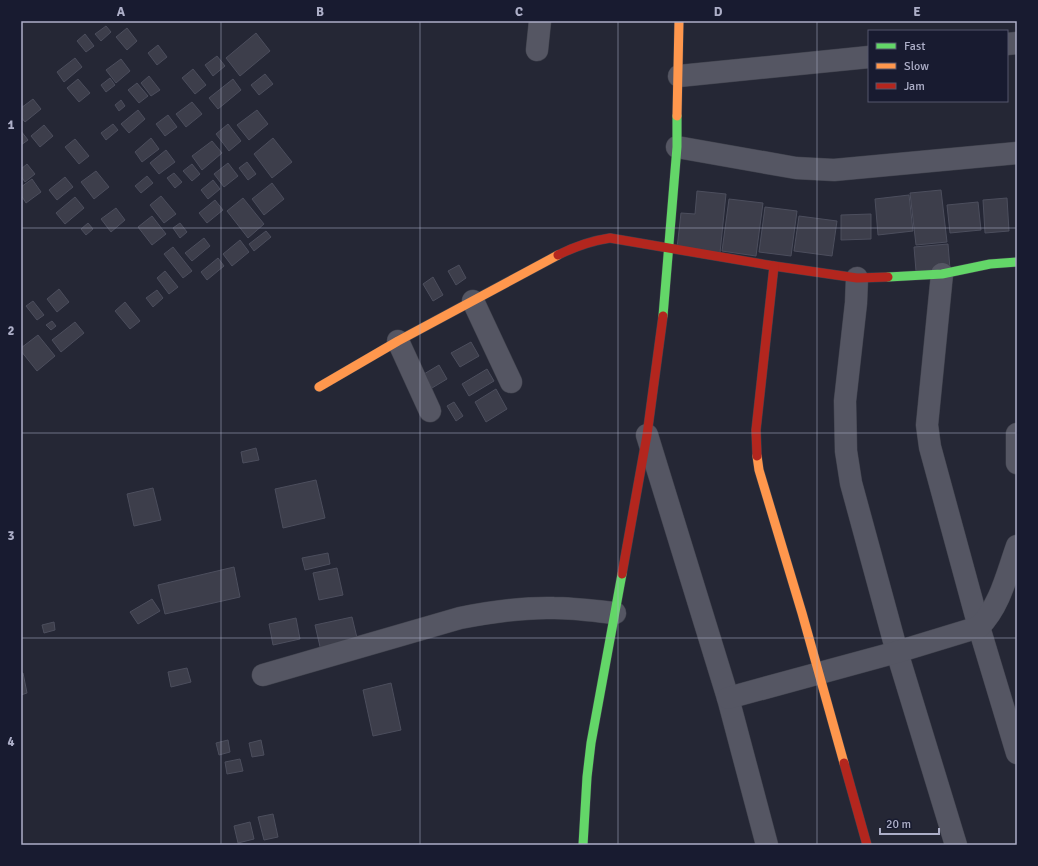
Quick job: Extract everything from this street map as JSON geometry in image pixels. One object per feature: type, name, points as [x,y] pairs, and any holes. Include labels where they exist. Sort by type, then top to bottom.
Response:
[{"type":"street","points":[[537,50],[540,21]]},
{"type":"street","points":[[583,845],[587,777],[591,743],[648,435],[664,309],[677,147],[679,21]]},
{"type":"street","points":[[679,76],[868,57]]},
{"type":"street","points":[[677,147],[796,168],[834,170],[1017,153]]},
{"type":"street","points":[[319,386],[398,341],[578,245],[594,240],[610,238],[774,266],[857,278],[942,274],[990,264],[1017,262]]},
{"type":"street","points":[[774,266],[756,430],[756,450],[759,470],[802,613],[867,845]]},
{"type":"street","points":[[942,274],[927,425],[930,447],[979,627],[1017,753]]},
{"type":"street","points":[[857,278],[856,303],[846,401],[846,451],[851,482],[897,652],[956,845]]},
{"type":"street","points":[[473,302],[511,382]]},
{"type":"street","points":[[398,341],[430,411]]},
{"type":"street","points":[[1017,434],[1017,463]]},
{"type":"street","points":[[648,435],[728,698],[767,845]]},
{"type":"street","points":[[728,698],[897,652],[979,627],[988,618],[998,598],[1017,546]]},
{"type":"street","points":[[263,675],[460,618],[480,614],[509,610],[555,608],[615,613]]},
{"type":"building","points":[[106,26],[111,32],[101,41],[95,34]]},
{"type":"building","points":[[127,28],[137,41],[127,50],[116,37]]},
{"type":"building","points":[[256,33],[270,51],[240,76],[226,58]]},
{"type":"building","points":[[85,34],[94,46],[86,52],[77,41]]},
{"type":"building","points":[[158,45],[167,57],[157,65],[148,53]]},
{"type":"building","points":[[217,56],[225,66],[213,76],[205,65]]},
{"type":"building","points":[[75,58],[82,67],[64,82],[57,72]]},
{"type":"building","points":[[121,59],[130,71],[116,83],[106,70]]},
{"type":"building","points":[[193,69],[206,85],[195,94],[182,78]]},
{"type":"building","points":[[265,74],[273,84],[259,95],[251,85]]},
{"type":"building","points":[[149,76],[160,90],[151,96],[141,83]]},
{"type":"building","points":[[110,78],[115,85],[106,92],[101,85]]},
{"type":"building","points":[[78,79],[90,93],[79,102],[67,88]]},
{"type":"building","points":[[233,79],[241,90],[218,109],[209,98]]},
{"type":"building","points":[[137,83],[148,96],[139,103],[128,90]]},
{"type":"building","points":[[33,99],[41,109],[25,122],[21,117],[21,108]]},
{"type":"building","points":[[121,100],[125,106],[119,111],[115,105]]},
{"type":"building","points":[[192,102],[202,114],[186,127],[176,114]]},
{"type":"building","points":[[138,110],[145,119],[129,133],[121,124]]},
{"type":"building","points":[[257,110],[268,124],[249,140],[237,125]]},
{"type":"building","points":[[168,115],[177,127],[165,136],[156,124]]},
{"type":"building","points":[[113,124],[118,130],[106,140],[101,133]]},
{"type":"building","points":[[228,124],[241,141],[229,151],[216,134]]},
{"type":"building","points":[[44,125],[53,136],[40,147],[31,136]]},
{"type":"building","points":[[21,131],[28,140],[21,145]]},
{"type":"building","points":[[151,138],[159,149],[142,162],[135,152]]},
{"type":"building","points":[[273,138],[292,162],[272,178],[254,154]]},
{"type":"building","points":[[75,139],[89,156],[79,164],[65,147]]},
{"type":"building","points":[[212,141],[222,153],[202,170],[192,156]]},
{"type":"building","points":[[166,150],[175,162],[159,174],[150,163]]},
{"type":"building","points":[[247,162],[256,174],[248,180],[239,168]]},
{"type":"building","points":[[228,163],[238,176],[224,187],[214,174]]},
{"type":"building","points":[[27,164],[35,174],[25,182],[21,176],[21,169]]},
{"type":"building","points":[[192,164],[200,174],[192,181],[183,171]]},
{"type":"building","points":[[96,171],[109,187],[94,199],[81,182]]},
{"type":"building","points":[[174,173],[182,182],[175,188],[167,178]]},
{"type":"building","points":[[147,176],[153,183],[141,193],[135,186]]},
{"type":"building","points":[[65,177],[73,187],[57,200],[49,190]]},
{"type":"building","points":[[32,179],[41,192],[26,203],[21,195],[21,187]]},
{"type":"building","points":[[213,180],[220,189],[208,199],[201,190]]},
{"type":"building","points":[[272,183],[284,199],[264,215],[252,199]]},
{"type":"building","points":[[941,190],[947,242],[916,245],[910,193]]},
{"type":"building","points":[[697,191],[726,194],[720,253],[677,248],[681,213],[695,214]]},
{"type":"building","points":[[909,195],[913,231],[878,235],[875,199]]},
{"type":"building","points":[[161,196],[176,214],[164,223],[150,205]]},
{"type":"building","points":[[75,197],[84,208],[65,224],[56,213]]},
{"type":"building","points":[[243,198],[264,224],[248,238],[227,211]]},
{"type":"building","points":[[1007,198],[1009,231],[985,233],[983,200]]},
{"type":"building","points":[[729,199],[763,203],[756,256],[722,251]]},
{"type":"building","points":[[215,200],[223,210],[207,223],[199,213]]},
{"type":"building","points":[[978,202],[981,230],[950,233],[947,205]]},
{"type":"building","points":[[765,207],[797,211],[791,256],[759,252]]},
{"type":"building","points":[[116,208],[125,220],[111,232],[101,219]]},
{"type":"building","points":[[871,214],[871,239],[841,240],[841,215]]},
{"type":"building","points":[[152,216],[166,234],[152,245],[138,227]]},
{"type":"building","points":[[799,216],[837,221],[832,256],[794,251]]},
{"type":"building","points":[[88,223],[93,229],[86,235],[81,229]]},
{"type":"building","points":[[180,223],[187,232],[180,238],[173,228]]},
{"type":"building","points":[[266,231],[271,237],[254,251],[249,244]]},
{"type":"building","points":[[204,238],[210,246],[192,261],[185,253]]},
{"type":"building","points":[[240,240],[249,252],[232,266],[223,254]]},
{"type":"building","points":[[948,244],[950,269],[916,271],[914,247]]},
{"type":"building","points":[[173,247],[192,271],[183,278],[164,254]]},
{"type":"building","points":[[218,258],[224,266],[207,280],[201,272]]},
{"type":"building","points":[[459,265],[466,278],[456,285],[448,271]]},
{"type":"building","points":[[165,271],[178,287],[169,294],[157,278]]},
{"type":"building","points":[[433,277],[443,295],[433,301],[423,284]]},
{"type":"building","points":[[59,289],[69,302],[57,312],[47,299]]},
{"type":"building","points":[[157,290],[163,298],[153,307],[146,298]]},
{"type":"building","points":[[33,301],[44,315],[37,320],[26,306]]},
{"type":"building","points":[[125,302],[140,321],[130,329],[115,311]]},
{"type":"building","points":[[52,321],[56,326],[51,330],[46,325]]},
{"type":"building","points":[[75,322],[84,333],[61,352],[52,340]]},
{"type":"building","points":[[38,335],[55,356],[37,371],[21,351],[21,348]]},
{"type":"building","points":[[471,342],[479,356],[460,367],[451,353]]},
{"type":"building","points":[[439,365],[447,379],[432,388],[424,374]]},
{"type":"building","points":[[487,369],[494,381],[469,396],[462,384]]},
{"type":"building","points":[[496,389],[507,409],[486,422],[475,402]]},
{"type":"building","points":[[454,402],[463,416],[456,421],[447,406]]},
{"type":"building","points":[[256,448],[259,460],[243,463],[241,452]]},
{"type":"building","points":[[316,480],[325,518],[283,528],[275,489]]},
{"type":"building","points":[[153,488],[161,520],[134,526],[127,494]]},
{"type":"building","points":[[328,553],[330,564],[305,570],[302,558]]},
{"type":"building","points":[[234,567],[240,597],[165,614],[158,585]]},
{"type":"building","points":[[337,568],[343,595],[319,600],[313,573]]},
{"type":"building","points":[[152,599],[160,611],[138,624],[130,612]]},
{"type":"building","points":[[352,617],[358,642],[321,651],[315,625]]},
{"type":"building","points":[[296,618],[300,639],[273,645],[269,624]]},
{"type":"building","points":[[54,622],[55,630],[44,633],[42,625]]},
{"type":"building","points":[[187,668],[191,682],[171,687],[168,672]]},
{"type":"building","points":[[21,673],[23,673],[27,693],[21,695]]},
{"type":"building","points":[[391,683],[401,730],[373,736],[363,690]]},
{"type":"building","points":[[228,740],[230,752],[219,755],[216,743]]},
{"type":"building","points":[[261,740],[264,755],[252,757],[249,743]]},
{"type":"building","points":[[240,759],[243,771],[227,774],[225,762]]},
{"type":"building","points":[[273,814],[278,837],[264,840],[258,817]]},
{"type":"building","points":[[250,822],[254,839],[238,843],[234,826]]},
{"type":"traffic: fast","points":[[663,316],[677,147],[677,116]]},
{"type":"traffic: fast","points":[[888,277],[942,274],[990,264],[1017,262]]},
{"type":"traffic: fast","points":[[583,845],[587,777],[591,743],[622,574]]},
{"type":"traffic: slow","points":[[677,116],[679,21]]},
{"type":"traffic: slow","points":[[319,387],[398,341],[558,255]]},
{"type":"traffic: slow","points":[[757,456],[759,470],[802,613],[844,763]]},
{"type":"traffic: jam","points":[[558,255],[583,244],[610,238],[774,266],[857,278],[888,277]]},
{"type":"traffic: jam","points":[[757,456],[756,430],[774,266]]},
{"type":"traffic: jam","points":[[622,574],[647,435],[663,316]]},
{"type":"traffic: jam","points":[[844,763],[867,845]]}]
